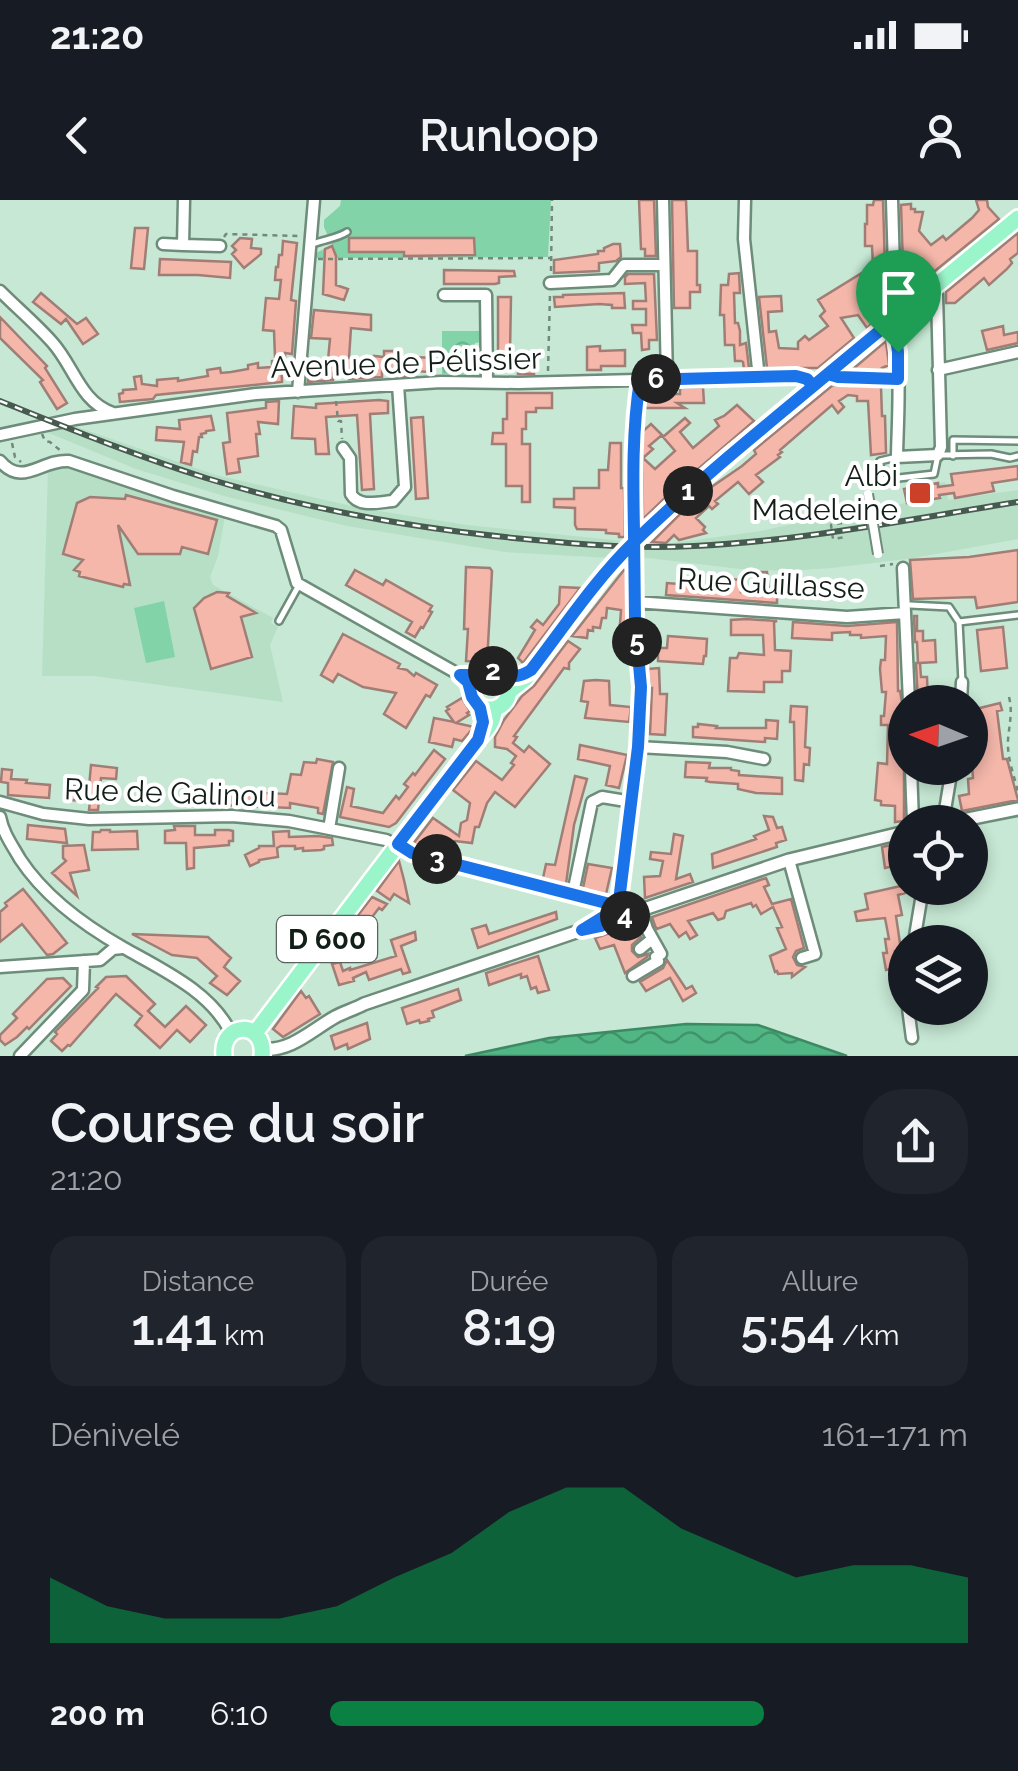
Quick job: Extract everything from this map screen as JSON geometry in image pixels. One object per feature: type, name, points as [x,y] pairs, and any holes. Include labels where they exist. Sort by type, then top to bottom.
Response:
[{"type":"main road","points":[[507,684],[525,679],[608,570],[702,478],[1018,218]]},
{"type":"main road","points":[[491,671],[507,684],[507,700],[502,706],[487,709],[472,697],[469,679],[491,671]]},
{"type":"main road","name":"D 600","points":[[255,1033],[478,740],[487,709]]},
{"type":"main road","points":[[224,1056],[224,1043],[231,1033],[243,1029],[255,1033],[263,1053]]},
{"type":"street","points":[[182,245],[184,200]]},
{"type":"street","points":[[663,200],[667,379]]},
{"type":"street","points":[[745,200],[744,239],[759,378]]},
{"type":"street","points":[[892,200],[895,302],[902,312]]},
{"type":"street","points":[[298,392],[316,201]]},
{"type":"street","points":[[163,244],[220,246]]},
{"type":"street","points":[[550,282],[612,280],[624,265],[664,265]]},
{"type":"street","points":[[889,324],[895,332],[898,379],[897,457],[938,455],[942,447],[934,286]]},
{"type":"street","points":[[0,291],[52,342],[92,402],[114,413]]},
{"type":"street","points":[[444,296],[486,296],[486,383]]},
{"type":"street","points":[[938,370],[1018,352]]},
{"type":"street","points":[[828,374],[898,379]]},
{"type":"street","name":"Avenue de Pélissier","points":[[0,435],[75,419],[256,394],[398,385],[796,376],[813,386]]},
{"type":"street","points":[[263,1053],[288,1046],[364,1004],[601,926],[617,910],[638,747],[641,687],[632,457],[640,380]]},
{"type":"street","points":[[343,448],[350,458],[354,500],[393,501],[405,487],[398,385]]},
{"type":"street","points":[[75,419],[83,404],[82,389]]},
{"type":"street","points":[[0,461],[8,470],[21,474],[54,461],[70,461],[276,526],[281,530],[296,583],[469,679]]},
{"type":"street","points":[[868,494],[878,554]]},
{"type":"street","points":[[899,566],[907,609],[909,685]]},
{"type":"street","name":"Rue Guillasse","points":[[635,602],[847,617],[907,609]]},
{"type":"street","points":[[638,747],[727,752],[764,760]]},
{"type":"street","points":[[329,829],[339,768]]},
{"type":"street","points":[[573,893],[592,802],[602,797],[632,802]]},
{"type":"street","points":[[0,808],[9,841],[50,896],[123,948],[167,970],[221,1015],[231,1033]]},
{"type":"street","name":"Rue de Galinou","points":[[0,808],[89,818],[232,816],[289,821],[398,844],[412,853],[573,893],[617,910]]},
{"type":"street","points":[[988,815],[1018,809]]},
{"type":"street","points":[[617,910],[632,916],[789,860],[888,836]]},
{"type":"street","points":[[789,860],[815,954],[802,958]]},
{"type":"street","points":[[633,976],[658,961],[656,957],[661,954],[641,910]]},
{"type":"street","points":[[640,948],[652,939]]},
{"type":"street","points":[[0,968],[100,960],[113,949],[123,948]]},
{"type":"street","points":[[20,1056],[83,990],[84,961]]},
{"type":"street","points":[[910,1025],[912,1038]]},
{"type":"lane","points":[[310,241],[336,238],[347,232]]},
{"type":"lane","points":[[952,456],[953,440],[1018,441]]},
{"type":"lane","points":[[897,457],[880,460],[882,480],[934,474],[938,455],[1018,456]]},
{"type":"lane","points":[[279,621],[299,585]]},
{"type":"lane","points":[[907,609],[950,607],[959,622],[962,682]]},
{"type":"lane","points":[[959,622],[1018,615]]},
{"type":"path","points":[[220,246],[226,234],[310,241]]},
{"type":"path","points":[[309,259],[552,258]]},
{"type":"path","points":[[335,389],[343,448]]},
{"type":"path","points":[[40,426],[42,438],[62,452]]},
{"type":"path","points":[[842,523],[831,525],[833,539],[846,537]]},
{"type":"path","points":[[880,566],[899,566]]},
{"type":"path","points":[[1009,698],[1012,712],[1008,755],[1018,792]]},
{"type":"shaded area","points":[[74,426],[216,475],[360,508],[467,525],[623,541],[609,558],[505,552],[347,526],[224,496],[136,469],[44,431]]},
{"type":"shaded area","points":[[59,465],[77,467],[225,516],[210,577],[213,585],[273,618],[271,623],[278,627],[270,645],[283,702],[95,676],[42,676],[48,470]]},
{"type":"shaded area","points":[[945,482],[948,500],[1018,490],[1018,539],[914,558],[786,571],[640,557],[641,544],[761,531],[906,503],[904,489]]},
{"type":"green space","points":[[341,200],[551,200],[548,257],[316,258],[316,253],[332,245],[324,220],[340,206]]},
{"type":"green space","points":[[442,331],[482,331],[482,342],[475,343],[475,360],[482,360],[482,369],[475,370],[475,375],[442,374]]},
{"type":"green space","points":[[164,601],[175,657],[146,663],[134,608]]},
{"type":"water","points":[[686,1024],[758,1025],[847,1056],[465,1056],[549,1038]]},
{"type":"building","points":[[639,200],[654,200],[656,256],[645,256],[645,249],[641,249]]},
{"type":"building","points":[[672,200],[686,200],[688,251],[697,251],[700,292],[690,292],[690,308],[674,308]]},
{"type":"building","points":[[874,200],[883,200],[889,309],[867,328],[858,315],[841,318],[854,338],[818,368],[767,368],[759,297],[781,296],[782,311],[768,312],[769,332],[776,331],[779,348],[798,349],[798,342],[805,336],[809,340],[828,326],[820,316],[825,311],[818,300],[873,266],[872,246],[865,246],[865,224],[867,205],[873,205]]},
{"type":"building","points":[[976,200],[987,200],[999,219],[904,296],[901,205],[911,204],[915,212],[923,212],[919,231],[931,245],[943,236],[946,240],[972,218],[979,210]]},
{"type":"building","points":[[135,228],[148,228],[144,269],[131,268]]},
{"type":"building","points":[[1018,233],[1018,253],[1010,259],[1012,263],[1007,269],[989,285],[984,278],[955,303],[946,303],[946,292]]},
{"type":"building","points":[[240,238],[252,239],[251,248],[261,249],[261,254],[244,268],[232,254],[236,250],[232,246]]},
{"type":"building","points":[[349,238],[474,238],[475,255],[349,252]]},
{"type":"building","points":[[283,241],[297,243],[291,300],[296,301],[292,354],[285,353],[285,358],[275,357],[274,331],[263,330],[266,298],[279,299],[281,280],[275,280]]},
{"type":"building","points":[[620,244],[621,257],[599,263],[599,271],[554,273],[554,260],[598,254]]},
{"type":"building","points":[[332,246],[336,285],[348,289],[344,300],[323,294],[325,249]]},
{"type":"building","points":[[160,259],[231,262],[230,278],[159,275]]},
{"type":"building","points":[[444,270],[514,271],[515,276],[499,277],[495,284],[444,284]]},
{"type":"building","points":[[739,273],[740,293],[734,293],[735,323],[740,331],[740,345],[746,343],[749,368],[744,369],[743,362],[735,361],[734,345],[725,345],[724,315],[720,315],[721,285],[728,285],[729,274]]},
{"type":"building","points":[[628,274],[654,274],[657,340],[649,340],[649,349],[642,350],[641,333],[633,333],[632,325],[646,325],[646,309],[633,309],[633,301],[646,301],[645,283],[625,284]]},
{"type":"building","points":[[41,293],[77,324],[86,318],[98,334],[83,344],[66,319],[61,324],[33,302]]},
{"type":"building","points":[[624,293],[625,308],[599,304],[555,307],[554,297],[563,295]]},
{"type":"building","points":[[498,297],[511,297],[510,352],[522,354],[522,361],[534,362],[534,374],[498,368]]},
{"type":"building","points":[[314,310],[371,315],[371,330],[351,328],[349,358],[355,358],[354,365],[374,366],[374,356],[384,357],[384,351],[400,351],[400,365],[415,363],[416,357],[431,358],[429,372],[401,376],[400,371],[382,371],[382,377],[349,379],[349,373],[333,373],[333,380],[308,382],[315,359],[328,360],[330,339],[311,338]]},
{"type":"building","points":[[0,317],[47,366],[67,403],[57,409],[40,382],[43,380],[0,338]]},
{"type":"building","points":[[1003,326],[1004,335],[1018,332],[1018,343],[987,350],[982,331]]},
{"type":"building","points":[[886,341],[889,365],[883,370],[853,369]]},
{"type":"building","points":[[600,346],[600,351],[625,350],[625,366],[587,370],[587,347]]},
{"type":"building","points":[[281,360],[282,382],[120,402],[123,390],[136,389],[134,377],[141,376],[142,384],[157,386],[157,380],[208,376],[207,370],[220,368],[221,373],[231,372],[258,363],[258,368],[272,367],[272,361]]},
{"type":"building","points":[[833,385],[881,387],[886,453],[871,455],[868,401],[857,401],[857,396],[848,395],[839,401],[844,407],[838,413],[832,405],[780,450],[780,457],[756,475],[763,482],[749,494],[738,482],[715,501],[718,504],[712,509],[709,506],[696,518],[706,533],[679,540],[674,535],[666,543],[652,542],[684,510],[742,466],[756,454],[754,450]]},
{"type":"building","points":[[703,387],[704,403],[677,403],[685,408],[645,408],[647,394],[680,394],[680,388]]},
{"type":"building","points":[[507,393],[552,393],[552,408],[526,412],[526,429],[522,429],[522,444],[530,444],[530,502],[522,502],[522,486],[506,486],[506,444],[492,444],[493,433],[503,433]]},
{"type":"building","points":[[279,401],[278,424],[258,422],[258,456],[238,459],[240,472],[227,474],[223,443],[230,442],[227,413],[266,408],[266,402]]},
{"type":"building","points":[[388,401],[388,413],[370,414],[374,489],[362,490],[357,415],[326,417],[329,454],[316,454],[315,439],[292,438],[294,406],[316,408],[316,404]]},
{"type":"building","points":[[737,405],[754,421],[643,519],[642,432],[651,424],[662,435],[649,446],[653,449],[643,458],[655,469],[675,451],[663,437],[685,418],[690,423],[680,432],[693,448],[719,426],[715,420]]},
{"type":"building","points":[[211,416],[214,430],[199,437],[191,465],[181,462],[184,442],[156,440],[157,427],[180,429],[179,420]]},
{"type":"building","points":[[423,417],[428,498],[416,499],[411,418]]},
{"type":"building","points":[[610,443],[621,443],[625,537],[606,530],[577,529],[575,508],[554,507],[554,499],[574,499],[574,488],[599,488],[599,470],[608,470]]},
{"type":"building","points":[[1018,466],[1018,479],[992,483],[994,491],[955,498],[954,493],[939,495],[940,498],[907,503],[904,489],[938,483],[938,487],[953,485],[951,474]]},
{"type":"building","points":[[126,495],[217,520],[208,554],[182,547],[180,554],[138,554],[118,525],[130,585],[123,587],[79,576],[80,572],[74,570],[83,560],[63,554],[77,503],[90,497],[125,499]]},
{"type":"building","points":[[1018,550],[1018,602],[977,608],[975,597],[913,599],[910,560]]},
{"type":"building","points":[[466,567],[492,571],[484,662],[466,661]]},
{"type":"building","points":[[355,570],[383,585],[386,580],[432,606],[415,637],[406,632],[412,622],[346,585]]},
{"type":"building","points":[[624,570],[627,625],[620,624],[621,610],[607,608],[600,628],[588,630],[587,638],[572,636]]},
{"type":"building","points":[[757,572],[767,572],[769,589],[777,590],[777,603],[666,595],[667,583],[717,587],[718,579],[722,578],[742,580],[741,592],[760,593]]},
{"type":"building","points":[[560,587],[580,588],[523,663],[518,658],[535,630],[531,627],[537,620],[543,625],[559,604]]},
{"type":"building","points":[[217,592],[229,593],[227,596],[256,613],[241,617],[252,657],[211,669],[194,608]]},
{"type":"building","points":[[917,616],[917,631],[923,631],[923,641],[935,640],[936,662],[920,663],[921,677],[927,677],[927,685],[917,685],[915,642]]},
{"type":"building","points":[[731,620],[777,621],[775,650],[791,651],[790,671],[782,671],[782,682],[764,682],[764,692],[728,691],[730,658],[737,658],[739,653],[764,655],[763,635],[731,635]]},
{"type":"building","points":[[793,622],[847,626],[897,622],[898,685],[888,685],[888,725],[881,725],[886,692],[882,692],[880,669],[881,660],[885,660],[886,636],[861,638],[850,632],[832,633],[832,640],[792,638]]},
{"type":"building","points":[[1003,627],[1007,668],[981,671],[977,630]]},
{"type":"building","points":[[343,634],[400,664],[398,668],[437,685],[430,697],[426,695],[406,728],[384,714],[396,693],[363,687],[338,674],[333,682],[321,675]]},
{"type":"building","points":[[668,636],[707,639],[703,664],[658,661],[658,648],[667,648]]},
{"type":"building","points":[[568,641],[580,649],[569,669],[564,668],[514,736],[517,737],[513,743],[524,752],[529,746],[550,764],[515,807],[495,792],[479,827],[475,827],[472,843],[453,843],[446,838],[443,852],[413,844],[433,818],[459,836],[470,803],[453,790],[476,761],[502,780],[514,765],[511,763],[516,756],[495,747],[495,737],[522,696]]},
{"type":"building","points":[[659,668],[660,694],[667,694],[665,735],[650,734],[652,688],[648,669]]},
{"type":"building","points":[[584,681],[609,681],[610,705],[631,707],[629,722],[585,718],[588,702],[581,701]]},
{"type":"building","points":[[462,698],[470,711],[456,723],[474,727],[462,741],[454,739],[452,747],[429,742],[434,718],[454,722],[447,707]]},
{"type":"building","points":[[1000,703],[1002,710],[997,711],[1003,759],[1007,759],[1018,800],[988,806],[961,805],[959,796],[969,794],[968,785],[988,785],[988,706]]},
{"type":"building","points":[[791,706],[807,707],[805,747],[810,748],[803,781],[795,780]]},
{"type":"building","points":[[766,720],[778,721],[777,739],[765,738],[765,742],[693,737],[693,727],[698,724],[766,728]]},
{"type":"building","points":[[888,725],[888,785],[904,785],[904,805],[881,805],[881,801],[875,800],[878,763],[887,764]]},
{"type":"building","points":[[580,745],[627,755],[619,788],[606,785],[610,766],[578,759]]},
{"type":"building","points":[[434,750],[445,759],[396,823],[389,827],[340,817],[347,787],[354,789],[351,806],[383,813],[396,796],[399,799],[408,787],[404,784]]},
{"type":"building","points":[[317,759],[333,762],[323,814],[318,813],[318,808],[290,803],[290,808],[224,805],[225,794],[287,794],[291,774],[301,775],[304,762],[316,763]]},
{"type":"building","points":[[686,762],[731,768],[739,771],[739,775],[782,778],[782,794],[756,793],[738,789],[738,784],[685,777]]},
{"type":"building","points":[[91,765],[117,768],[116,779],[101,778],[98,810],[89,810],[90,801],[70,800],[71,786],[89,787]]},
{"type":"building","points":[[2,769],[12,770],[11,779],[50,785],[49,798],[8,795],[8,783],[1,782]]},
{"type":"building","points":[[575,776],[587,779],[574,825],[566,884],[543,878],[546,864],[555,865]]},
{"type":"building","points":[[764,816],[773,817],[786,840],[776,843],[777,847],[713,868],[712,854],[756,839],[754,836],[769,830]]},
{"type":"building","points":[[28,825],[65,829],[67,843],[27,839]]},
{"type":"building","points":[[174,826],[195,826],[195,835],[233,831],[233,841],[229,845],[194,848],[194,868],[187,869],[186,843],[165,843],[165,831],[175,830]]},
{"type":"building","points":[[137,831],[138,849],[92,850],[93,832]]},
{"type":"building","points":[[289,831],[289,837],[332,838],[333,845],[303,851],[295,846],[281,846],[277,848],[278,857],[250,866],[245,855],[259,846],[274,846],[273,832]]},
{"type":"building","points":[[674,834],[683,836],[676,879],[690,874],[693,882],[645,898],[644,877],[660,876],[663,861],[650,859],[651,852],[671,854]]},
{"type":"building","points":[[84,845],[89,870],[70,873],[77,896],[52,873],[66,861],[63,846]]},
{"type":"building","points":[[888,846],[885,868],[882,847]]},
{"type":"building","points":[[399,861],[409,903],[394,894],[390,900],[377,891]]},
{"type":"building","points":[[588,864],[612,868],[606,894],[583,888]]},
{"type":"building","points":[[766,878],[769,885],[764,887],[772,904],[791,899],[804,948],[793,957],[797,965],[805,967],[792,977],[792,973],[775,972],[770,956],[786,949],[773,907],[761,914],[751,903],[726,911],[724,918],[718,920],[713,913],[688,921],[697,935],[690,939],[686,932],[679,937],[670,924],[657,929],[655,926],[652,917]]},
{"type":"building","points":[[23,889],[67,943],[53,954],[47,955],[22,924],[0,942],[0,912]]},
{"type":"building","points":[[888,889],[888,905],[900,905],[902,915],[896,916],[897,925],[888,925],[888,934],[885,918],[857,921],[855,912],[868,909],[865,894]]},
{"type":"building","points":[[372,897],[387,904],[369,921],[374,925],[368,931],[364,928],[352,942],[343,935]]},
{"type":"building","points":[[556,912],[557,919],[478,948],[472,929],[486,925],[489,934]]},
{"type":"building","points":[[636,924],[641,937],[632,945],[632,951],[638,957],[648,954],[625,973],[614,945],[600,949],[595,938]]},
{"type":"building","points":[[415,932],[416,940],[401,946],[410,972],[403,974],[401,969],[369,980],[366,972],[339,985],[332,964],[340,962],[343,971],[396,956],[391,940]]},
{"type":"building","points":[[132,934],[208,937],[231,958],[224,967],[240,981],[227,995],[210,983],[217,976],[197,958],[172,955]]},
{"type":"building","points":[[888,939],[886,970],[883,953],[887,953]]},
{"type":"building","points":[[538,956],[549,990],[538,993],[536,987],[531,989],[527,976],[521,978],[521,974],[489,985],[486,973]]},
{"type":"building","points":[[667,960],[686,989],[692,986],[696,993],[683,1001],[670,978],[646,991],[640,982],[663,968]]},
{"type":"building","points":[[126,976],[155,1004],[148,1011],[165,1027],[186,1006],[206,1025],[190,1042],[177,1030],[160,1048],[135,1025],[142,1016],[116,994],[70,1046],[62,1051],[51,1041],[106,977]]},
{"type":"building","points":[[63,978],[71,986],[29,1029],[5,1045],[0,1035],[17,1018],[13,1014],[47,979]]},
{"type":"building","points":[[458,989],[461,1000],[432,1011],[434,1017],[429,1021],[407,1024],[402,1008]]},
{"type":"building","points":[[301,991],[320,1014],[283,1037],[273,1029]]},
{"type":"building","points":[[367,1023],[370,1039],[348,1049],[347,1044],[335,1049],[331,1036]]},
{"type":"railway","points":[[0,401],[154,460],[246,490],[369,518],[535,540],[634,547],[735,543],[1018,502]]},
{"type":"place","name":"Albi Madeleine","points":[[920,493]]},
{"type":"route","points":[[898,352],[895,332],[889,324],[813,386],[796,376],[640,380],[632,457],[634,532],[634,542],[634,552],[636,573],[635,620],[641,687],[638,747],[619,901],[626,908],[623,918],[614,920],[612,918],[610,916],[608,914],[582,930],[601,926],[612,918],[608,914],[610,904],[412,853],[398,844],[478,740],[483,722],[480,708],[468,682],[460,675],[491,671],[513,678],[531,670],[612,565],[634,542],[676,502],[729,456],[828,374],[898,379],[898,352]]}]
